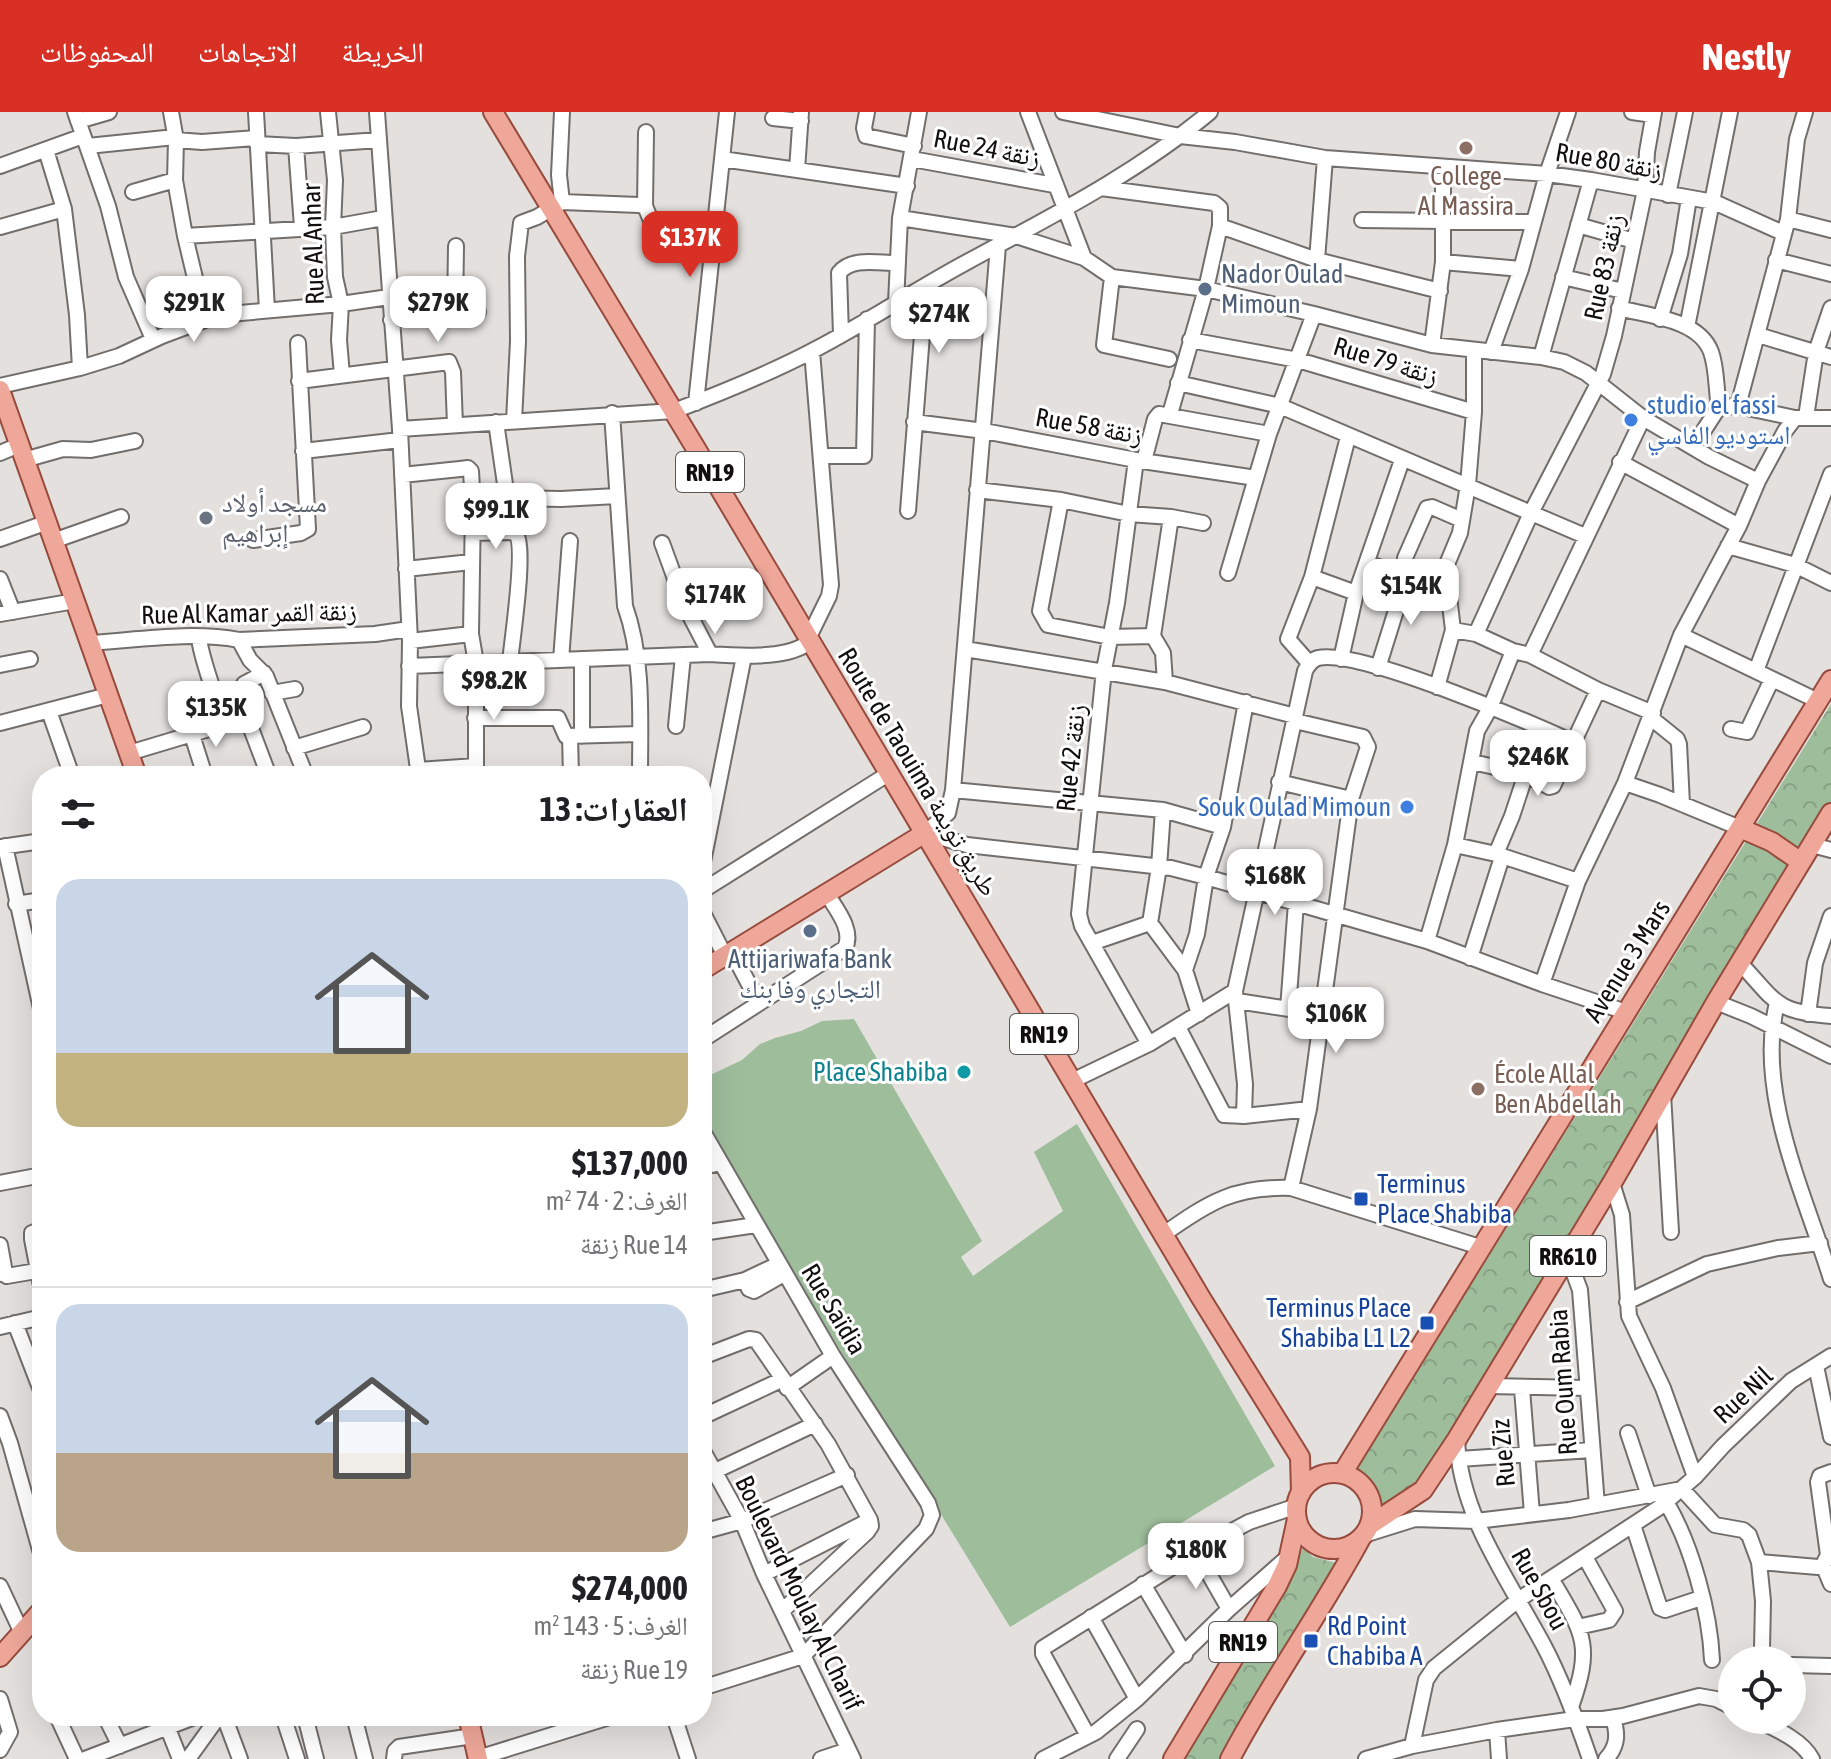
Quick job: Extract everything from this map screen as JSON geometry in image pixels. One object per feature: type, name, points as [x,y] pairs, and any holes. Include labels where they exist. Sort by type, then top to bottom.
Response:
[{"type":"main road","name":"Route de Taouima طريق تويمة","points":[[493,112],[556,206],[808,640],[1300,1457],[1298,1506]]},
{"type":"main road","points":[[0,388],[134,766]]},
{"type":"main road","name":"Avenue 3 Mars","points":[[1337,1474],[1831,680]]},
{"type":"main road","name":"RR610","points":[[1365,1533],[1423,1490],[1457,1439],[1612,1183],[1739,962],[1831,813]]},
{"type":"main road","points":[[1740,828],[1772,842],[1801,862]]},
{"type":"main road","points":[[712,964],[925,833]]},
{"type":"main road","points":[[1300,1457],[1353,1478],[1368,1493],[1372,1504],[1365,1533],[1350,1546],[1337,1549],[1311,1541],[1302,1531],[1298,1506],[1309,1483],[1319,1477],[1337,1474]]},
{"type":"main road","name":"RN19","points":[[1173,1759],[1277,1586],[1289,1557],[1298,1506]]},
{"type":"main road","name":"RN19","points":[[1230,1759],[1365,1533]]},
{"type":"main road","points":[[0,1657],[32,1622]]},
{"type":"main road","points":[[471,1726],[478,1759]]},
{"type":"street","points":[[109,112],[77,117],[108,206],[126,277],[153,339]]},
{"type":"street","points":[[171,112],[176,139],[175,180],[205,320]]},
{"type":"street","points":[[256,112],[267,310]]},
{"type":"street","name":"Rue Al Anhar","points":[[328,112],[335,180],[333,227],[335,277],[341,304],[339,340],[342,375]]},
{"type":"street","points":[[377,112],[400,434],[410,722],[417,766]]},
{"type":"street","points":[[696,403],[727,112]]},
{"type":"street","name":"Rue 24 زنقة","points":[[867,112],[864,128],[870,137],[913,152],[1054,185]]},
{"type":"street","points":[[896,303],[900,218],[919,112]]},
{"type":"street","points":[[1028,112],[1084,258]]},
{"type":"street","name":"Rue 80 زنقة","points":[[1063,112],[1116,117],[1180,136],[1325,158],[1591,180],[1714,202],[1786,226],[1831,230]]},
{"type":"street","points":[[1491,352],[1521,269],[1568,112]]},
{"type":"street","points":[[1632,112],[1654,114]]},
{"type":"street","points":[[1668,195],[1685,112]]},
{"type":"street","points":[[1687,327],[1730,112]]},
{"type":"street","points":[[1738,406],[1786,226],[1797,139],[1805,112]]},
{"type":"street","points":[[556,206],[565,113]]},
{"type":"street","points":[[303,451],[455,425],[674,411],[696,403],[812,351],[1101,188],[1180,136],[1205,114]]},
{"type":"street","name":"Rue 83 زنقة","points":[[1476,634],[1532,511],[1598,383],[1614,336],[1645,190],[1647,152],[1654,114]]},
{"type":"street","points":[[773,118],[801,117],[797,170]]},
{"type":"street","points":[[646,132],[645,206],[654,228],[714,232]]},
{"type":"street","points":[[0,166],[85,141],[176,139],[257,141],[296,146],[379,140]]},
{"type":"street","points":[[296,146],[302,227]]},
{"type":"street","points":[[46,150],[64,209],[80,368]]},
{"type":"street","points":[[1317,260],[1325,158]]},
{"type":"street","points":[[722,159],[907,186]]},
{"type":"street","points":[[1432,345],[1443,262],[1443,168]]},
{"type":"street","points":[[133,192],[175,180]]},
{"type":"street","points":[[1541,357],[1591,180]]},
{"type":"street","points":[[1101,188],[1214,203],[1220,208],[1220,226],[1206,289],[1170,414],[1269,434]]},
{"type":"street","points":[[1660,319],[1680,254],[1689,198]]},
{"type":"street","points":[[514,421],[518,341],[517,256],[521,223],[556,206],[645,206]]},
{"type":"street","points":[[0,227],[64,209]]},
{"type":"street","points":[[185,236],[333,227],[383,218]]},
{"type":"street","points":[[900,218],[1016,236],[1084,258],[1112,277],[1206,289],[1432,345],[1541,357],[1576,367],[1643,418],[1758,481]]},
{"type":"street","points":[[1362,220],[1534,222]]},
{"type":"street","points":[[1578,225],[1634,241]]},
{"type":"street","points":[[1220,226],[1317,260],[1440,291]]},
{"type":"street","points":[[455,314],[456,246]]},
{"type":"street","points":[[925,833],[948,813],[953,790],[998,246]]},
{"type":"street","points":[[1776,260],[1831,274]]},
{"type":"street","points":[[1443,262],[1521,269]]},
{"type":"street","points":[[841,335],[841,269],[852,263],[896,263]]},
{"type":"street","points":[[1112,277],[1104,345],[1169,359]]},
{"type":"street","points":[[1563,277],[1623,291]]},
{"type":"street","points":[[908,511],[926,285]]},
{"type":"street","points":[[0,388],[80,368],[131,351],[153,339],[218,315],[389,297]]},
{"type":"street","points":[[1619,308],[1687,327],[1699,333],[1710,348],[1719,407],[1693,447]]},
{"type":"street","points":[[1542,984],[1578,881],[1625,783],[1681,635],[1785,431],[1800,417],[1824,354],[1831,308]]},
{"type":"street","points":[[391,320],[478,312]]},
{"type":"street","points":[[1228,573],[1269,434],[1314,314]]},
{"type":"street","points":[[822,456],[864,456],[867,319]]},
{"type":"street","points":[[1758,335],[1824,354]]},
{"type":"street","name":"Rue 79 زنقة","points":[[1190,340],[1298,360],[1474,412]]},
{"type":"street","points":[[253,540],[307,530],[298,343]]},
{"type":"street","points":[[1437,588],[1460,533],[1468,485],[1474,412],[1474,350]]},
{"type":"street","points":[[409,666],[710,654],[744,656],[798,649],[808,640],[831,585],[812,351]]},
{"type":"street","points":[[299,381],[446,362],[451,364],[453,372],[455,425]]},
{"type":"street","points":[[1178,383],[1280,406],[1585,536]]},
{"type":"street","points":[[1719,407],[1738,406],[1800,417],[1831,418]]},
{"type":"street","points":[[612,413],[625,606],[633,630],[636,657],[640,766]]},
{"type":"street","name":"Rue 42 زنقة","points":[[1149,1044],[1082,926],[1079,914],[1104,670],[1129,514],[1140,460],[1155,419],[1159,414],[1170,414]]},
{"type":"street","points":[[1530,655],[1643,418]]},
{"type":"street","points":[[496,422],[505,497],[511,500],[617,496]]},
{"type":"street","name":"Rue 58 زنقة","points":[[914,422],[984,431],[1256,478]]},
{"type":"street","points":[[1309,663],[1288,639],[1312,577],[1348,437]]},
{"type":"street","points":[[0,453],[91,450],[135,441]]},
{"type":"street","points":[[1341,659],[1356,593],[1402,460]]},
{"type":"street","points":[[1620,462],[1739,526]]},
{"type":"street","points":[[402,475],[470,469],[473,533],[471,634],[476,663],[474,766]]},
{"type":"street","points":[[1756,671],[1831,474]]},
{"type":"street","points":[[977,490],[1203,523]]},
{"type":"street","points":[[1061,500],[1041,615],[1048,625],[1110,637],[1153,636]]},
{"type":"street","points":[[1378,668],[1404,579],[1405,558],[1427,508],[1432,507],[1462,520]]},
{"type":"street","points":[[53,541],[121,517]]},
{"type":"street","points":[[1165,682],[1163,653],[1153,636],[1171,517]]},
{"type":"street","points":[[0,539],[48,522]]},
{"type":"street","points":[[473,533],[515,532],[520,539],[510,662]]},
{"type":"street","points":[[561,660],[570,541]]},
{"type":"street","points":[[662,543],[685,606],[710,654]]},
{"type":"street","points":[[1728,546],[1795,565],[1831,583]]},
{"type":"street","points":[[406,569],[471,562]]},
{"type":"street","points":[[1367,563],[1404,579],[1437,588],[1449,596],[1453,630],[1437,687]]},
{"type":"street","points":[[1312,577],[1356,593]]},
{"type":"street","points":[[0,579],[6,613],[75,601]]},
{"type":"street","points":[[1453,630],[1476,634],[1513,651],[1530,655],[1652,716],[1679,744],[1682,804]]},
{"type":"street","name":"Rue Al Kamar زنقة القمر","points":[[90,643],[188,636],[239,640],[375,634],[471,634]]},
{"type":"street","points":[[1681,635],[1818,701]]},
{"type":"street","points":[[129,753],[192,735],[220,723],[199,638]]},
{"type":"street","points":[[239,640],[250,660],[264,673],[302,766]]},
{"type":"street","points":[[965,649],[1165,682],[1246,702],[1365,739],[1368,751],[1351,799],[1309,1109],[1291,1188]]},
{"type":"street","points":[[1427,941],[1455,845],[1477,731],[1490,708],[1513,651]]},
{"type":"street","points":[[676,726],[683,656]]},
{"type":"street","points":[[712,809],[744,656]]},
{"type":"street","points":[[1244,1116],[1245,1084],[1236,996],[1279,782],[1309,663],[1321,658],[1341,659],[1378,668],[1437,687],[1575,743]]},
{"type":"street","points":[[0,665],[30,659]]},
{"type":"street","points":[[571,766],[572,733],[582,659]]},
{"type":"street","points":[[215,702],[238,694],[244,684],[264,673]]},
{"type":"street","points":[[1731,729],[1747,732],[1772,679]]},
{"type":"street","points":[[272,693],[295,689]]},
{"type":"street","points":[[1472,762],[1526,774],[1549,787],[1553,786],[1598,690]]},
{"type":"street","points":[[238,694],[265,766]]},
{"type":"street","points":[[0,723],[108,695]]},
{"type":"street","points":[[1185,970],[1197,934],[1206,877],[1223,827],[1246,702]]},
{"type":"street","points":[[49,711],[68,766]]},
{"type":"street","points":[[475,718],[558,718],[572,733],[640,734]]},
{"type":"street","points":[[294,748],[363,727]]},
{"type":"street","points":[[1470,958],[1541,728]]},
{"type":"street","points":[[192,735],[202,766]]},
{"type":"street","points":[[712,885],[888,774]]},
{"type":"street","points":[[1279,782],[1351,799]]},
{"type":"street","points":[[1625,783],[1740,828]]},
{"type":"street","points":[[953,790],[1163,810],[1223,827]]},
{"type":"street","points":[[1163,810],[1159,867],[1150,923],[1185,970],[1199,1014]]},
{"type":"street","points":[[925,833],[967,845],[1159,867],[1206,877],[1427,941],[1626,1012]]},
{"type":"street","points":[[32,843],[3,847],[32,971]]},
{"type":"street","points":[[1455,845],[1578,881]]},
{"type":"street","points":[[1812,845],[1831,850]]},
{"type":"street","points":[[712,1034],[840,952],[847,944],[848,934],[827,894]]},
{"type":"street","points":[[16,904],[32,902]]},
{"type":"street","points":[[1288,1009],[1296,903]]},
{"type":"street","points":[[1808,1014],[1815,963],[1831,916]]},
{"type":"street","points":[[1092,943],[1150,923]]},
{"type":"street","points":[[712,927],[759,1003]]},
{"type":"street","points":[[1739,962],[1777,1003],[1789,1011],[1831,1016]]},
{"type":"street","points":[[1072,1081],[1149,1044],[1236,996],[1322,1014]]},
{"type":"street","points":[[1716,1002],[1831,1056]]},
{"type":"street","points":[[1777,1003],[1771,1027],[1777,1106],[1831,1277]]},
{"type":"street","points":[[1178,1027],[1224,1115],[1244,1116],[1309,1109]]},
{"type":"street","points":[[1663,1093],[1671,1232]]},
{"type":"street","name":"Rue Saïdia","points":[[712,1147],[833,1356],[931,1509],[932,1515],[926,1529],[803,1656]]},
{"type":"street","points":[[712,1165],[721,1163]]},
{"type":"street","points":[[0,1183],[32,1177]]},
{"type":"street","points":[[1612,1183],[1622,1215],[1627,1302],[1633,1327],[1663,1388],[1695,1477]]},
{"type":"street","points":[[1164,1234],[1203,1208],[1237,1192],[1261,1187],[1291,1188],[1480,1247]]},
{"type":"street","points":[[712,1232],[756,1225]]},
{"type":"street","points":[[1627,1302],[1707,1264],[1778,1248],[1820,1243]]},
{"type":"street","points":[[0,1245],[3,1274],[18,1276],[32,1272]]},
{"type":"street","name":"Rue Oum Rabia","points":[[1568,1257],[1580,1290],[1597,1505]]},
{"type":"street","points":[[712,1288],[782,1269]]},
{"type":"street","points":[[0,1327],[32,1319]]},
{"type":"street","points":[[15,1323],[32,1367]]},
{"type":"street","points":[[712,1353],[744,1341],[756,1340],[847,1475],[870,1523]]},
{"type":"street","points":[[712,1413],[784,1384],[833,1356]]},
{"type":"street","name":"Rue Nil","points":[[1412,1746],[1424,1689],[1434,1668],[1518,1600],[1666,1502],[1791,1381],[1831,1356]]},
{"type":"street","points":[[1816,1366],[1831,1437]]},
{"type":"street","points":[[1489,1386],[1587,1388]]},
{"type":"street","name":"Rue Ziz","points":[[1522,1389],[1532,1514]]},
{"type":"street","points":[[0,1416],[5,1445],[32,1527]]},
{"type":"street","points":[[713,1472],[815,1424]]},
{"type":"street","points":[[1628,1433],[1649,1496]]},
{"type":"street","name":"Rue Sbou","points":[[1457,1439],[1465,1489],[1476,1521],[1557,1671],[1590,1759]]},
{"type":"street","points":[[1459,1459],[1592,1450]]},
{"type":"street","name":"Boulevard Moulay Al Charif","points":[[713,1472],[742,1521],[764,1574],[851,1754]]},
{"type":"street","points":[[1759,1562],[1823,1565],[1828,1555],[1818,1482],[1828,1473]]},
{"type":"street","points":[[712,1529],[742,1521],[847,1475]]},
{"type":"street","points":[[1365,1533],[1415,1519],[1476,1521],[1597,1505],[1682,1489],[1715,1525],[1743,1530],[1749,1535],[1759,1562],[1763,1601],[1762,1646]]},
{"type":"street","points":[[1666,1502],[1682,1532],[1710,1633],[1712,1660]]},
{"type":"street","points":[[1088,1736],[1043,1654],[1043,1648],[1143,1584],[1249,1522],[1298,1506]]},
{"type":"street","points":[[764,1574],[870,1523]]},
{"type":"street","points":[[782,1611],[870,1523]]},
{"type":"street","points":[[1633,1525],[1660,1608],[1665,1610],[1701,1598]]},
{"type":"street","points":[[1197,1553],[1229,1609]]},
{"type":"street","points":[[1043,1759],[1088,1736],[1137,1699],[1229,1609],[1289,1557]]},
{"type":"street","points":[[1578,1627],[1609,1620],[1615,1611],[1585,1557]]},
{"type":"street","points":[[1823,1565],[1831,1584]]},
{"type":"street","points":[[1552,1580],[1578,1627],[1585,1658],[1573,1713]]},
{"type":"street","points":[[1143,1584],[1185,1655]]},
{"type":"street","points":[[0,1586],[22,1633]]},
{"type":"street","points":[[1091,1617],[1137,1699]]},
{"type":"street","points":[[712,1685],[803,1656]]},
{"type":"street","points":[[1806,1665],[1831,1666]]},
{"type":"street","points":[[1366,1759],[1412,1746],[1573,1713],[1613,1718],[1699,1696],[1718,1700]]},
{"type":"street","points":[[0,1699],[10,1732],[0,1750]]},
{"type":"street","points":[[1606,1759],[1616,1743],[1617,1729],[1613,1718]]},
{"type":"street","points":[[62,1726],[77,1759]]},
{"type":"street","points":[[110,1726],[120,1746]]},
{"type":"street","points":[[85,1759],[120,1746],[158,1726]]},
{"type":"street","points":[[167,1726],[180,1759]]},
{"type":"street","points":[[188,1759],[214,1726]]},
{"type":"street","points":[[226,1726],[240,1759]]},
{"type":"street","points":[[286,1726],[297,1759]]},
{"type":"street","points":[[308,1726],[316,1759]]},
{"type":"street","points":[[357,1726],[365,1759]]},
{"type":"street","points":[[398,1753],[459,1726]]},
{"type":"street","points":[[478,1759],[582,1726]]},
{"type":"street","points":[[677,1726],[688,1759]]},
{"type":"street","points":[[1117,1759],[1137,1729]]},
{"type":"street","points":[[1497,1730],[1499,1759]]},
{"type":"street","points":[[1785,1734],[1808,1751],[1812,1759]]},
{"type":"street","points":[[821,1759],[851,1754]]},
{"type":"green space","points":[[1831,704],[1831,802],[1684,1051],[1424,1478],[1383,1515],[1374,1490],[1354,1474]]},
{"type":"green space","points":[[854,1019],[982,1241],[961,1257],[973,1276],[1063,1211],[1034,1152],[1077,1124],[1275,1466],[1010,1627],[712,1140],[712,1074],[742,1060],[760,1044],[822,1021]]},
{"type":"green space","points":[[1303,1548],[1313,1557],[1340,1564],[1232,1759],[1186,1759],[1269,1613]]},
{"type":"place","name":"College Al Massira","points":[[1466,148]]},
{"type":"place","name":"Nador Oulad Mimoun","points":[[1205,289]]},
{"type":"place","name":"studio el fassi استوديو الفاسي","points":[[1631,420]]},
{"type":"place","name":"مسجد أولاد إبراهيم","points":[[206,518]]},
{"type":"place","name":"Souk Oulad Mimoun","points":[[1407,807]]},
{"type":"place","name":"Attijariwafa Bank التجاري وفا بنك","points":[[810,931]]},
{"type":"place","name":"Place Shabiba","points":[[964,1072]]},
{"type":"place","name":"École Allal Ben Abdellah","points":[[1478,1089]]},
{"type":"place","name":"Terminus Place Shabiba","points":[[1361,1199]]},
{"type":"place","name":"Terminus Place Shabiba L1 L2","points":[[1427,1323]]},
{"type":"place","name":"Rd Point Chabiba A","points":[[1311,1641]]}]
